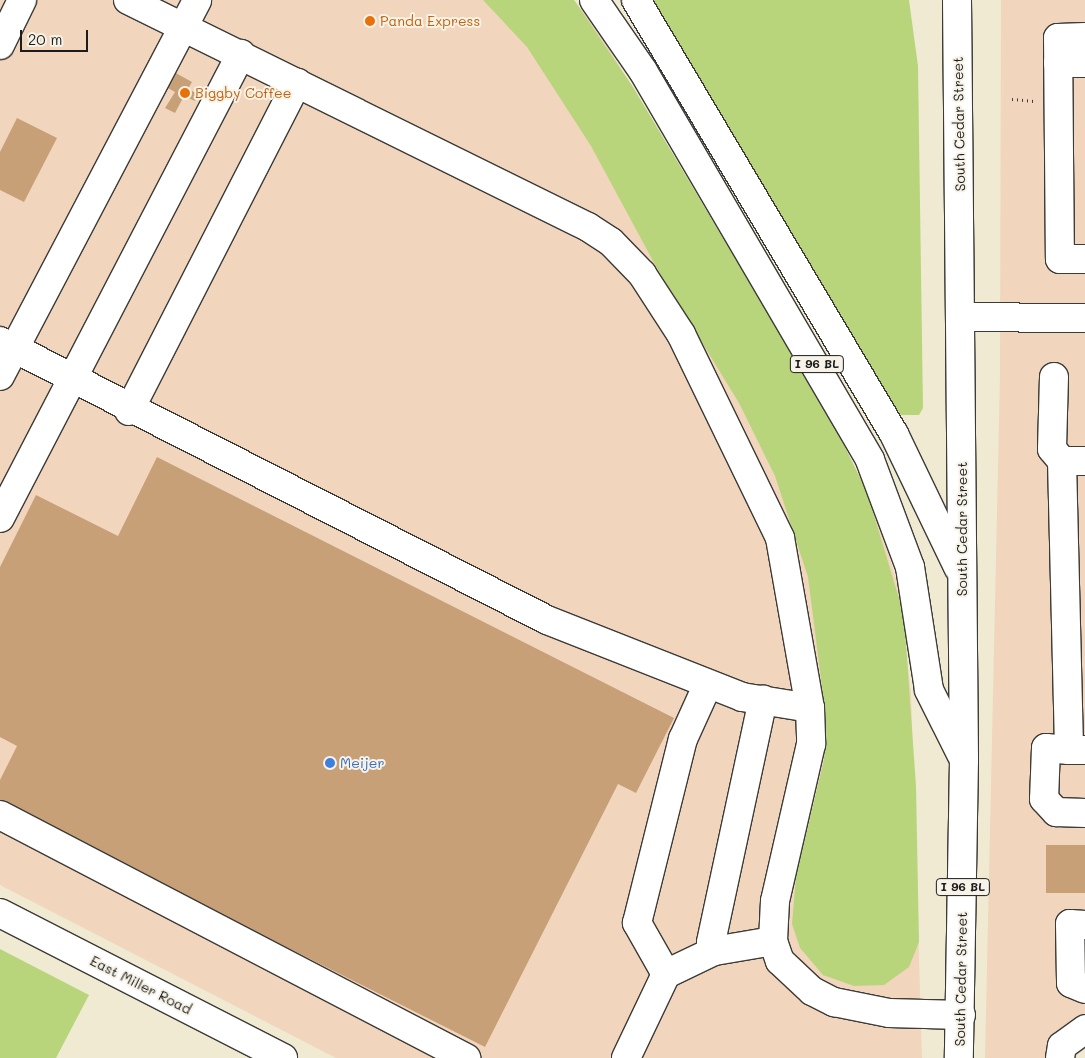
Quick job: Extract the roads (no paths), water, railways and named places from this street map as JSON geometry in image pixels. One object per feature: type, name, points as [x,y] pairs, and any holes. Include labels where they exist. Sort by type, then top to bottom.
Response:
[{"type":"main road","points":[[0,45],[22,0]]},
{"type":"main road","points":[[128,0],[183,24],[297,83],[588,227],[611,242],[642,274],[681,334],[780,538],[810,708],[810,744],[775,900],[774,941],[780,961],[792,976],[834,1002],[889,1013],[961,1015]]},
{"type":"main road","points":[[0,376],[6,344],[197,0]]},
{"type":"main road","name":"I 96 BL","points":[[594,0],[643,71],[870,460],[912,576],[929,690],[964,760]]},
{"type":"main road","name":"I 96 BL","points":[[636,0],[894,434],[963,577]]},
{"type":"main road","name":"South Cedar Street","points":[[957,0],[964,760],[960,1058]]},
{"type":"main road","points":[[1085,38],[1058,38],[1060,259],[1085,259]]},
{"type":"main road","points":[[0,518],[241,54]]},
{"type":"main road","points":[[1058,63],[1085,63]]},
{"type":"main road","points":[[130,411],[297,83]]},
{"type":"main road","points":[[961,317],[1085,318]]},
{"type":"main road","points":[[6,344],[130,411],[547,620],[708,684],[763,700],[810,708]]},
{"type":"main road","points":[[1054,377],[1052,449],[1073,461],[1077,750],[1046,748],[1044,799],[1056,812],[1085,813]]},
{"type":"main road","points":[[666,974],[637,923],[683,739],[708,684]]},
{"type":"main road","points":[[714,951],[711,942],[763,700]]},
{"type":"main road","points":[[0,816],[466,1058]]},
{"type":"main road","name":"East Miller Road","points":[[0,913],[283,1058]]},
{"type":"main road","points":[[1085,925],[1070,924],[1071,983],[1085,989]]},
{"type":"main road","points":[[626,1058],[666,974],[714,951],[774,941]]},
{"type":"main road","points":[[1060,1058],[1062,1046],[1085,1029]]},
{"type":"place","name":"Panda Express","points":[[370,21]]},
{"type":"place","name":"Biggby Coffee","points":[[185,93]]},
{"type":"place","name":"Meijer","points":[[330,763]]}]
